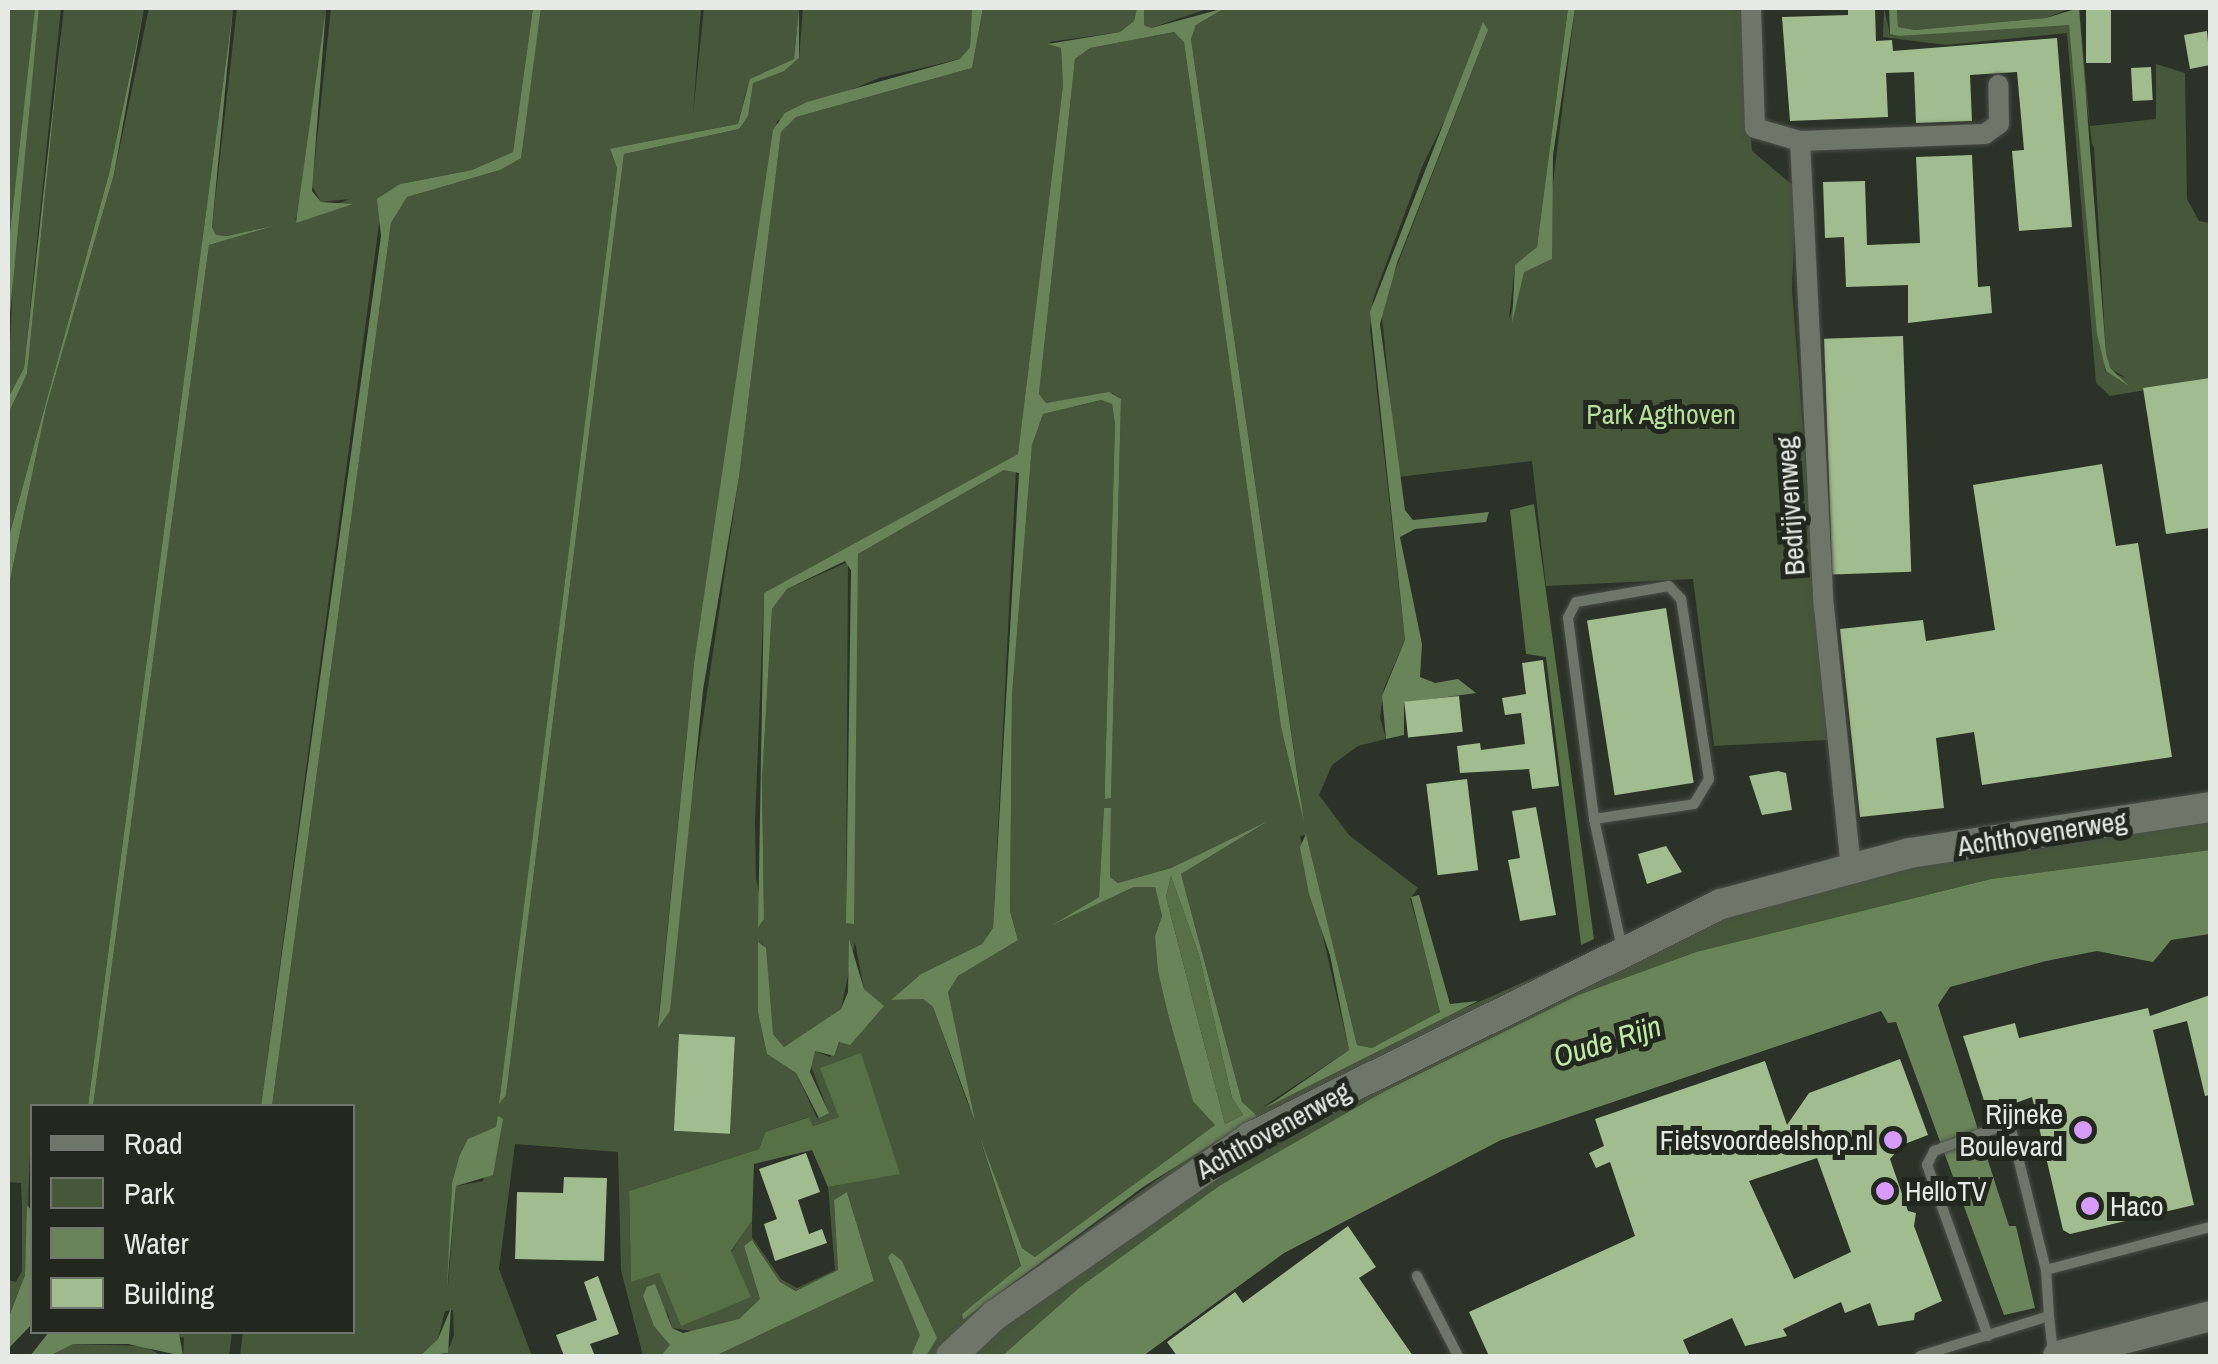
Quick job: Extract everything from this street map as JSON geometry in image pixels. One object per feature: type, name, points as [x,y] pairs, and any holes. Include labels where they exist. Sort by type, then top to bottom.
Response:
[{"type":"street","points":[[1751,8],[1755,128],[1800,141],[1986,134],[2000,124],[1998,85]]},
{"type":"street","name":"Bedrijvenweg","points":[[1800,141],[1824,607],[1862,865]]},
{"type":"street","name":"Achthovenerweg","points":[[951,1356],[995,1315],[1251,1137],[1622,949],[1741,897],[1862,865],[2210,807]]},
{"type":"street","name":"Achthovenerweg","points":[[1862,865],[1915,866],[2210,820]]},
{"type":"street","points":[[2056,1356],[2210,1316]]},
{"type":"lane","points":[[1594,819],[1694,804],[1709,779],[1681,599],[1669,586],[1576,602],[1568,618],[1594,819],[1622,949]]},
{"type":"lane","points":[[1988,1336],[1927,1164],[1934,1150],[1999,1127],[2012,1133],[2046,1270],[2056,1356]]},
{"type":"lane","points":[[2046,1270],[2210,1228]]},
{"type":"lane","points":[[1417,1276],[1458,1356]]},
{"type":"lane","points":[[1920,1356],[2050,1316]]},
{"type":"green space","points":[[8,8],[35,8],[8,266]]},
{"type":"green space","points":[[39,8],[61,8],[24,368],[8,398],[14,249]]},
{"type":"green space","points":[[64,8],[144,8],[109,174],[8,540],[8,414],[27,374]]},
{"type":"green space","points":[[149,8],[233,8],[88,1104],[30,1104],[25,1275],[8,1319],[8,1280],[16,1282],[22,1271],[22,1207],[21,1183],[8,1182],[8,590],[46,408],[114,174]]},
{"type":"green space","points":[[237,8],[326,8],[302,206],[295,220],[350,199],[321,202],[312,186],[331,8],[533,8],[513,152],[472,170],[400,184],[381,209],[261,1104],[93,1104],[209,245],[277,225],[227,236],[216,235],[212,227]]},
{"type":"green space","name":"Park Agthoven","points":[[541,8],[701,8],[693,114],[704,8],[799,8],[794,59],[759,75],[746,92],[738,124],[541,162],[610,149],[617,168],[500,1097],[506,1095],[624,154],[739,129],[753,83],[799,58],[803,8],[972,8],[970,47],[960,59],[879,78],[777,121],[694,663],[658,1023],[739,477],[781,132],[796,117],[972,68],[983,8],[1137,8],[1134,21],[1120,32],[1049,42],[1061,48],[1063,85],[1018,454],[764,594],[755,823],[756,878],[764,919],[762,780],[772,609],[787,589],[848,562],[846,922],[858,554],[1004,470],[1016,470],[993,928],[982,944],[921,974],[891,1000],[923,999],[933,1007],[970,1110],[948,992],[958,976],[1018,939],[1010,911],[1012,695],[1032,445],[1043,414],[1101,400],[1112,404],[1115,424],[1105,779],[1106,798],[1111,798],[1121,400],[1112,393],[1046,403],[1039,394],[1075,59],[1090,48],[1174,32],[1184,42],[1281,727],[1301,799],[1191,39],[1196,25],[1225,8],[1568,8],[1537,247],[1515,266],[1509,319],[1524,271],[1543,262],[1575,8],[1741,8],[1752,151],[1796,188],[1792,289],[1827,740],[1714,746],[1693,579],[1546,586],[1532,461],[1398,477],[1381,307],[1488,30],[1422,167],[1373,299],[1370,329],[1405,640],[1384,688],[1380,717],[1386,739],[1358,746],[1332,765],[1319,795],[1349,835],[1418,888],[1410,899],[1442,1008],[1434,1018],[1372,1048],[1357,1045],[1306,835],[1300,836],[1349,1050],[1263,1107],[1412,1031],[1722,896],[2210,807],[2210,850],[1991,879],[1696,952],[1578,995],[1383,1092],[1219,1186],[1080,1287],[1002,1356],[715,1356],[874,1281],[847,1192],[834,1200],[838,1270],[797,1291],[780,1282],[753,1241],[744,1246],[760,1299],[739,1319],[700,1332],[672,1328],[666,1308],[671,1346],[661,1356],[643,1356],[621,1270],[618,1152],[515,1144],[499,1269],[532,1356],[445,1356],[454,1336],[453,1310],[445,1311],[438,1339],[420,1356],[240,1356],[243,1334],[355,1334],[355,1104],[272,1104],[391,223],[407,197],[500,170],[521,152]],"holes":[[[1104,809],[1111,809],[1110,877],[1118,883],[1171,868],[1270,820],[1181,874],[1242,1102],[1251,1112],[963,1320],[962,1314],[1021,1267],[979,1136],[1022,1248],[1035,1257],[1215,1125],[1168,1014],[1155,936],[1162,916],[1155,887],[1134,887],[1055,923],[1099,897]],[[762,941],[773,1034],[784,1047],[841,1009],[855,942],[864,989],[873,999],[849,1044],[842,1039],[830,1057],[815,1051],[809,1061],[828,1111],[817,1118],[796,1073],[767,1054],[758,1013]],[[822,1068],[900,1173],[828,1187],[835,1270],[797,1288],[781,1279],[752,1237],[752,1221],[681,1326],[659,1273],[631,1281],[629,1191],[759,1149],[765,1132],[808,1117],[812,1126],[840,1117]],[[496,1127],[483,1181],[456,1186],[448,1288],[452,1183],[459,1157]]]},
{"type":"green space","points":[[1144,8],[1210,8],[1151,28],[1144,25]]},
{"type":"green space","points":[[1884,8],[1890,34],[1899,36],[2069,24],[2105,371],[2127,378],[2110,369],[2106,353],[2094,148],[2092,143],[2082,66],[2079,8],[2090,126],[2156,119],[2156,64],[2185,73],[2187,199],[2199,221],[2210,223],[2210,379],[2110,396],[2096,383],[2067,33],[1946,45],[1883,37]]},
{"type":"green space","points":[[1897,8],[2071,8],[2046,18],[1915,30],[1898,27]]},
{"type":"green space","points":[[169,1334],[232,1334],[229,1356],[183,1356],[184,1338]]},
{"type":"green space","points":[[72,1344],[145,1346],[162,1356],[51,1356]]},
{"type":"shaded area","points":[[1534,504],[1594,939],[1581,945],[1546,657],[1526,654],[1510,510]]},
{"type":"shaded area","points":[[1171,876],[1199,955],[1232,1098],[1243,1115],[1225,1124],[1166,897]]},
{"type":"shaded area","points":[[861,1053],[900,1174],[828,1187],[812,1150],[754,1164],[752,1221],[731,1251],[751,1297],[681,1326],[659,1273],[631,1282],[629,1191],[759,1149],[765,1132],[809,1117],[813,1126],[839,1117],[820,1068]]},
{"type":"water","points":[[35,8],[39,8],[8,334],[9,243]]},
{"type":"water","points":[[64,8],[27,374],[8,414],[8,398],[24,368]]},
{"type":"water","points":[[144,8],[114,174],[46,408],[8,590],[8,540],[109,174]]},
{"type":"water","points":[[233,8],[212,227],[216,235],[227,236],[277,225],[209,245],[93,1104],[88,1104]]},
{"type":"water","points":[[326,8],[312,191],[321,202],[353,204],[296,223]]},
{"type":"water","points":[[533,8],[541,8],[521,158],[500,170],[407,197],[391,223],[272,1104],[261,1104],[381,236],[377,199],[400,184],[472,170],[513,152]]},
{"type":"water","points":[[799,8],[799,58],[784,71],[753,83],[748,116],[739,129],[624,154],[506,1095],[499,1104],[617,168],[610,149],[541,162],[738,124],[750,79],[794,59]]},
{"type":"water","points":[[972,8],[983,8],[972,68],[796,117],[781,132],[739,477],[703,690],[670,1011],[658,1028],[694,663],[773,130],[785,113],[807,102],[960,59],[970,47]]},
{"type":"water","points":[[1137,8],[1144,8],[1144,25],[1151,28],[1225,8],[1196,25],[1191,39],[1304,822],[1281,727],[1184,42],[1174,32],[1090,48],[1075,59],[1039,394],[1046,403],[1109,392],[1121,399],[1111,798],[1105,799],[1105,779],[1115,424],[1112,404],[1101,400],[1043,414],[1032,445],[1012,695],[1010,911],[1018,940],[958,976],[948,992],[975,1121],[933,1007],[923,999],[891,1000],[921,974],[982,944],[993,928],[1019,473],[1004,470],[858,554],[854,924],[846,923],[851,570],[845,561],[787,589],[772,609],[762,780],[764,919],[758,927],[764,593],[1018,454],[1063,85],[1061,48],[1048,44],[1120,32],[1134,21]]},
{"type":"water","points":[[1568,8],[1575,8],[1553,155],[1552,259],[1524,272],[1512,323],[1515,265],[1537,247]]},
{"type":"water","points":[[1889,8],[1897,8],[1898,27],[1915,30],[2046,18],[2079,8],[2106,353],[2110,368],[2129,386],[2106,371],[2097,334],[2069,25],[1899,36],[1890,34]]},
{"type":"water","points":[[1483,22],[1488,30],[1397,263],[1380,324],[1405,510],[1413,520],[1489,512],[1486,522],[1415,529],[1400,537],[1422,644],[1420,677],[1435,683],[1458,679],[1476,693],[1404,703],[1404,735],[1386,739],[1382,696],[1405,640],[1370,312]]},
{"type":"water","points":[[1104,808],[1111,808],[1110,877],[1118,883],[1171,868],[1270,820],[1181,874],[1242,1102],[1257,1116],[1143,1187],[963,1320],[962,1314],[1021,1266],[979,1135],[1022,1248],[1035,1257],[1215,1125],[1193,1101],[1168,1014],[1158,971],[1155,936],[1162,916],[1155,887],[1134,887],[1052,925],[1099,897]],"holes":[[[1171,876],[1199,955],[1232,1098],[1243,1115],[1225,1124],[1166,897]]]},
{"type":"water","points":[[1306,834],[1357,1045],[1372,1048],[1440,1012],[1411,897],[1419,895],[1450,1004],[1478,1001],[1265,1108],[1349,1050],[1330,955],[1309,894],[1300,847]]},
{"type":"water","name":"Oude Rijn","points":[[2210,850],[2210,934],[2171,940],[2153,962],[2097,951],[2046,961],[1950,987],[1938,1005],[2009,1226],[2016,1226],[2035,1308],[2004,1315],[1896,1022],[1888,1023],[1881,1011],[1501,1140],[1284,1253],[1143,1356],[1002,1356],[1080,1287],[1219,1186],[1383,1092],[1578,995],[1696,952],[1991,879]]},
{"type":"water","points":[[849,939],[864,989],[884,1006],[850,1045],[839,1042],[834,1056],[815,1051],[810,1072],[829,1113],[819,1118],[796,1073],[767,1054],[758,1013],[758,942],[766,948],[773,1034],[784,1047],[841,1009],[848,992]]},
{"type":"water","points":[[498,1116],[503,1119],[493,1175],[456,1186],[447,1287],[452,1183],[459,1157],[468,1139],[496,1127]]},
{"type":"water","points":[[847,1192],[874,1281],[715,1356],[661,1356],[670,1345],[654,1326],[643,1296],[647,1287],[655,1284],[672,1328],[683,1333],[739,1319],[760,1299],[744,1246],[752,1240],[780,1282],[796,1291],[838,1270],[834,1200]]},
{"type":"water","points":[[27,1205],[30,1326],[8,1349],[8,1319],[25,1275]]},
{"type":"water","points":[[892,1253],[902,1261],[937,1338],[926,1356],[911,1356],[920,1335],[888,1257]]},
{"type":"water","points":[[451,1308],[448,1353],[420,1356],[438,1339]]},
{"type":"water","points":[[47,1334],[179,1334],[183,1356],[128,1344],[73,1344],[50,1356],[30,1356]]},
{"type":"building","points":[[1848,8],[1875,8],[1876,41],[1892,40],[1893,51],[2057,38],[2072,227],[2019,231],[2012,151],[2024,150],[2017,72],[1970,75],[1972,121],[1916,123],[1914,72],[1886,73],[1888,117],[1790,121],[1782,17],[1848,15]]},
{"type":"building","points":[[2086,8],[2111,8],[2111,63],[2086,63]]},
{"type":"building","points":[[2207,31],[2210,65],[2190,69],[2184,35]]},
{"type":"building","points":[[2151,67],[2153,100],[2133,101],[2131,68]]},
{"type":"building","points":[[1972,155],[1978,287],[1990,286],[1992,313],[1908,323],[1908,285],[1846,287],[1844,237],[1825,238],[1823,182],[1865,181],[1867,245],[1920,243],[1916,157]]},
{"type":"building","points":[[1903,336],[1911,572],[1832,575],[1824,339]]},
{"type":"building","points":[[2210,378],[2210,528],[2166,534],[2143,388]]},
{"type":"building","points":[[2102,464],[2116,546],[2138,543],[2172,757],[1982,785],[1974,732],[1936,738],[1944,808],[1860,817],[1840,629],[1923,620],[1926,641],[1995,630],[1973,485]]},
{"type":"building","points":[[1666,608],[1694,783],[1615,795],[1587,621]]},
{"type":"building","points":[[1543,660],[1559,786],[1532,789],[1529,769],[1460,773],[1457,746],[1480,743],[1481,750],[1525,744],[1521,713],[1505,715],[1502,698],[1526,694],[1522,663]]},
{"type":"building","points":[[1459,696],[1463,732],[1408,738],[1404,702]]},
{"type":"building","points":[[1786,773],[1792,810],[1762,815],[1749,776]]},
{"type":"building","points":[[1467,779],[1478,870],[1438,875],[1426,784]]},
{"type":"building","points":[[1536,807],[1556,915],[1520,921],[1508,860],[1520,858],[1512,811]]},
{"type":"building","points":[[1666,846],[1682,872],[1647,884],[1638,854]]},
{"type":"building","points":[[2210,995],[2210,1095],[2205,1096],[2187,1021],[2153,1030],[2194,1205],[2070,1234],[2063,1230],[2032,1097],[1988,1113],[1963,1036],[2015,1023],[2019,1038],[2148,1008],[2150,1016]]},
{"type":"building","points":[[679,1034],[735,1037],[730,1134],[674,1131]]},
{"type":"building","points":[[1900,1059],[1928,1135],[1902,1145],[1890,1159],[1908,1211],[1916,1213],[1914,1226],[1942,1301],[1915,1313],[1914,1320],[1878,1326],[1870,1303],[1845,1313],[1841,1302],[1783,1329],[1787,1336],[1745,1346],[1732,1318],[1683,1340],[1690,1356],[1489,1356],[1469,1312],[1635,1236],[1610,1162],[1596,1168],[1589,1153],[1604,1146],[1595,1119],[1765,1061],[1787,1125],[1809,1093]],"holes":[[[1817,1158],[1851,1252],[1794,1279],[1749,1181]]]},
{"type":"building","points":[[806,1153],[820,1192],[798,1200],[809,1234],[822,1229],[827,1243],[775,1261],[764,1224],[777,1219],[759,1169]]},
{"type":"building","points":[[564,1177],[607,1178],[604,1261],[515,1259],[517,1192],[563,1193]]},
{"type":"building","points":[[1348,1226],[1376,1267],[1359,1278],[1413,1356],[1177,1356],[1167,1342],[1235,1292],[1243,1303]]},
{"type":"building","points":[[598,1276],[619,1334],[590,1344],[595,1356],[564,1356],[556,1335],[597,1320],[584,1282]]},
{"type":"place","name":"Rijneke Boulevard","points":[[2083,1130]]},
{"type":"place","name":"Fietsvoordeelshop.nl","points":[[1893,1140]]},
{"type":"place","name":"HelloTV","points":[[1885,1191]]},
{"type":"place","name":"Haco","points":[[2090,1206]]}]
